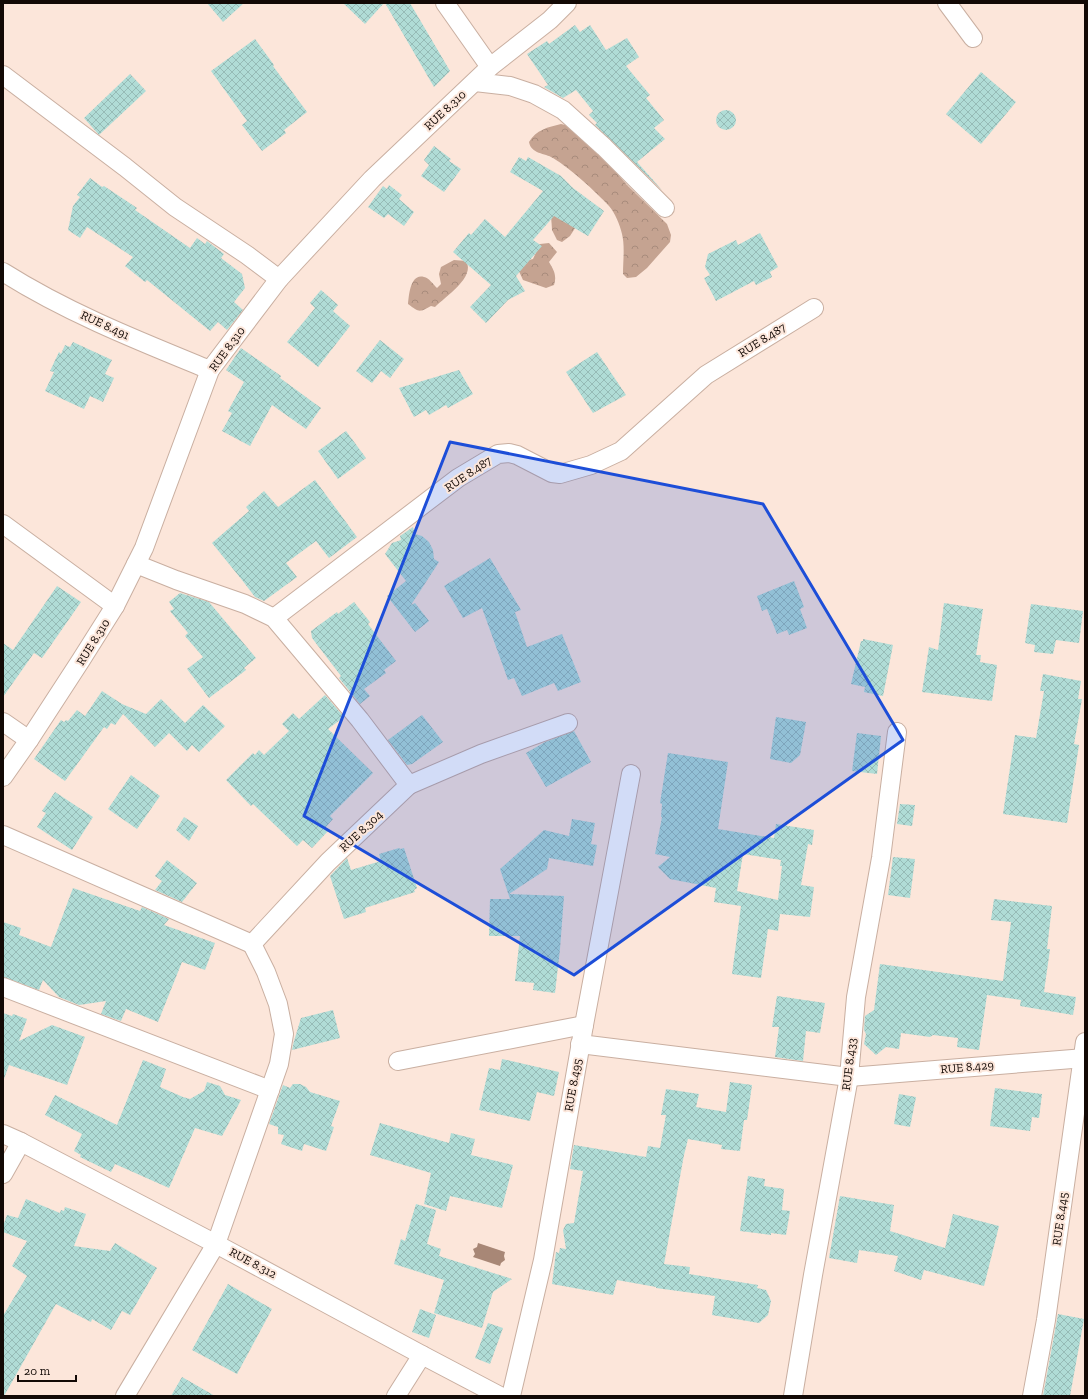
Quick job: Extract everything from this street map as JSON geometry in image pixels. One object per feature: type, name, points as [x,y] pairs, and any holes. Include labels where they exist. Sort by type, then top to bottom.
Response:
[{"type":"street","points":[[445,3],[490,68]]},
{"type":"street","name":"RUE 8.310","points":[[3,777],[29,740],[114,606],[136,564],[147,542],[210,370],[279,279],[372,179],[490,68],[550,20],[567,3]]},
{"type":"street","points":[[947,3],[974,38]]},
{"type":"street","points":[[3,75],[125,167],[175,207],[247,255],[279,279]]},
{"type":"street","points":[[475,82],[510,86],[534,94],[563,110],[604,147],[665,208]]},
{"type":"street","name":"RUE 8.491","points":[[3,272],[28,288],[114,331],[210,370]]},
{"type":"street","name":"RUE 8.487","points":[[274,618],[458,478],[498,454],[509,453],[517,455],[552,473],[560,474],[591,465],[621,451],[706,376],[814,308]]},
{"type":"street","points":[[3,524],[114,606]]},
{"type":"street","points":[[136,564],[176,580],[246,604],[274,618],[360,720],[409,785]]},
{"type":"street","points":[[3,722],[29,740]]},
{"type":"street","name":"RUE 8.304","points":[[252,944],[328,862],[409,785],[480,754],[568,723]]},
{"type":"street","name":"RUE 8.433","points":[[793,1396],[813,1275],[849,1077],[856,997],[881,858],[897,732]]},
{"type":"street","name":"RUE 8.495","points":[[511,1396],[543,1260],[580,1044],[631,774]]},
{"type":"street","points":[[3,835],[252,944],[266,972],[278,1004],[284,1034],[279,1064],[216,1244],[125,1396]]},
{"type":"street","points":[[3,986],[270,1090]]},
{"type":"street","points":[[398,1061],[584,1025]]},
{"type":"street","name":"RUE 8.429","points":[[580,1044],[849,1077],[1085,1052]]},
{"type":"street","name":"RUE 8.445","points":[[1032,1396],[1046,1320],[1085,1052]]},
{"type":"street","name":"RUE 8.312","points":[[3,1134],[216,1244],[500,1396]]},
{"type":"street","points":[[3,1174],[21,1142]]},
{"type":"street","points":[[396,1396],[422,1355]]},
{"type":"highlighted area","points":[[450,442],[763,504],[903,740],[574,975],[304,816]]},
{"type":"green space","points":[[561,124],[574,127],[581,131],[627,185],[667,224],[671,235],[670,242],[647,268],[636,277],[627,278],[623,274],[624,249],[622,234],[617,219],[609,206],[590,187],[567,168],[550,156],[535,151],[530,146],[529,142],[539,132]]},
{"type":"green space","points":[[555,211],[577,225],[570,236],[562,242],[557,240],[552,230],[551,215]]},
{"type":"green space","points":[[549,243],[557,252],[549,262],[554,273],[554,285],[546,288],[523,280],[517,267],[521,262],[533,259],[540,244]]},
{"type":"green space","points":[[454,260],[466,261],[468,267],[467,274],[452,292],[435,307],[431,306],[421,311],[408,304],[411,286],[416,278],[424,277],[437,288],[441,284],[439,274],[441,267]]},
{"type":"shaded area","points":[[478,1243],[505,1252],[505,1260],[500,1266],[473,1257],[475,1254],[473,1249],[477,1247]]},
{"type":"building","points":[[207,3],[244,3],[223,22]]},
{"type":"building","points":[[343,3],[384,3],[365,24]]},
{"type":"building","points":[[385,3],[410,3],[450,71],[434,87]]},
{"type":"building","points":[[575,25],[580,32],[590,25],[606,50],[627,38],[639,57],[626,66],[650,95],[646,98],[664,120],[654,128],[665,139],[637,162],[662,190],[595,125],[597,123],[589,115],[593,111],[576,90],[563,98],[544,87],[548,85],[527,54],[547,41],[549,44]]},
{"type":"building","points":[[255,39],[307,112],[284,130],[286,133],[262,151],[242,125],[247,121],[211,71]]},
{"type":"building","points":[[981,72],[1016,102],[981,144],[946,114]]},
{"type":"building","points":[[130,74],[146,91],[99,135],[84,118]]},
{"type":"building","points":[[726,110],[733,113],[736,120],[733,127],[726,130],[719,127],[716,120],[719,113]]},
{"type":"building","points":[[434,146],[451,159],[449,161],[461,169],[444,192],[421,176],[429,165],[424,160]]},
{"type":"building","points":[[519,157],[526,161],[528,157],[561,176],[573,188],[604,211],[588,236],[554,216],[533,240],[542,246],[516,276],[525,291],[508,300],[486,323],[470,307],[491,285],[453,252],[469,233],[471,235],[485,219],[505,237],[543,191],[510,172]]},
{"type":"building","points":[[90,178],[137,208],[135,210],[190,248],[197,238],[205,244],[207,241],[224,254],[221,258],[242,274],[245,288],[234,302],[243,310],[227,330],[218,322],[210,331],[147,280],[145,282],[125,266],[133,257],[87,227],[80,238],[68,230],[73,206],[80,197],[77,195]]},
{"type":"building","points":[[389,185],[402,195],[399,199],[414,212],[404,226],[388,214],[384,218],[368,207],[383,186],[387,189]]},
{"type":"building","points":[[760,233],[778,267],[770,272],[772,277],[756,285],[754,281],[716,301],[704,278],[710,275],[705,267],[708,254],[736,240],[738,245]]},
{"type":"building","points":[[321,290],[338,305],[333,311],[350,326],[318,367],[287,342],[315,308],[310,303]]},
{"type":"building","points":[[380,340],[404,359],[390,378],[381,371],[372,383],[356,371]]},
{"type":"building","points":[[73,342],[112,360],[105,374],[114,378],[103,402],[90,396],[84,409],[45,391],[54,372],[50,371],[59,352],[61,354],[65,345],[70,347]]},
{"type":"building","points":[[241,348],[281,376],[280,378],[321,408],[306,429],[272,405],[250,446],[222,431],[232,413],[228,411],[244,382],[226,370]]},
{"type":"building","points":[[597,352],[626,395],[593,413],[566,372]]},
{"type":"building","points":[[459,370],[473,394],[448,408],[446,405],[429,415],[426,410],[414,417],[399,388]]},
{"type":"building","points":[[346,431],[366,458],[338,479],[318,451]]},
{"type":"building","points":[[315,480],[357,537],[329,558],[316,541],[286,563],[297,577],[264,601],[255,597],[212,543],[249,511],[246,507],[264,491],[278,507]]},
{"type":"building","points":[[413,527],[415,534],[422,536],[429,542],[433,550],[434,559],[439,562],[411,605],[415,603],[429,621],[415,632],[387,596],[406,581],[385,554],[392,543],[401,540],[400,536]]},
{"type":"building","points":[[490,558],[521,610],[515,612],[527,647],[562,634],[581,682],[558,691],[554,683],[522,696],[514,678],[508,680],[482,608],[463,618],[444,586]]},
{"type":"building","points":[[794,581],[804,607],[800,609],[807,628],[789,635],[787,630],[777,634],[767,609],[762,611],[757,596]]},
{"type":"building","points":[[57,586],[81,602],[42,658],[34,653],[3,697],[3,643],[13,650]]},
{"type":"building","points":[[180,593],[209,602],[256,658],[244,668],[246,670],[209,698],[187,669],[203,657],[185,636],[188,633],[170,611],[174,609],[169,602]]},
{"type":"building","points":[[354,602],[370,622],[368,624],[396,661],[384,670],[386,673],[364,689],[370,696],[360,704],[339,678],[341,676],[312,638],[311,631],[337,612],[338,614]]},
{"type":"building","points":[[944,603],[983,609],[976,655],[981,655],[980,662],[997,665],[992,701],[922,692],[929,647],[938,650]]},
{"type":"building","points":[[1031,604],[1083,611],[1079,643],[1056,640],[1053,654],[1034,652],[1035,645],[1025,643]]},
{"type":"building","points":[[863,639],[893,645],[883,696],[864,692],[865,687],[851,684],[861,641],[863,641]]},
{"type":"building","points":[[1043,674],[1081,681],[1078,699],[1082,699],[1074,744],[1079,745],[1067,823],[1003,814],[1015,735],[1036,738],[1044,691],[1040,691]]},
{"type":"building","points":[[102,691],[122,704],[146,714],[161,699],[185,723],[203,705],[225,726],[199,752],[192,745],[187,751],[169,733],[155,747],[123,714],[115,725],[111,723],[107,729],[104,727],[65,781],[34,759],[61,720],[64,722],[66,720],[68,721],[77,710],[85,716]]},
{"type":"building","points":[[325,695],[344,717],[328,729],[373,773],[330,816],[333,819],[325,828],[329,830],[312,848],[303,840],[297,846],[253,804],[251,806],[226,780],[253,753],[255,755],[259,750],[264,755],[289,731],[282,724],[293,713],[299,719]]},
{"type":"building","points":[[422,715],[443,742],[412,764],[407,765],[388,740]]},
{"type":"building","points":[[776,717],[806,722],[800,755],[791,763],[770,759]]},
{"type":"building","points":[[574,731],[591,762],[546,787],[526,753],[545,742]]},
{"type":"building","points":[[857,733],[881,736],[877,774],[852,771]]},
{"type":"building","points":[[668,753],[728,762],[718,829],[774,838],[776,824],[814,830],[812,845],[808,844],[801,885],[814,887],[810,917],[780,914],[778,931],[768,929],[761,978],[732,974],[741,906],[714,902],[716,888],[670,879],[658,867],[670,857],[655,854],[662,817],[662,804],[660,803]],"holes":[[[743,854],[781,860],[780,866],[782,866],[778,900],[737,891]]]},
{"type":"building","points":[[131,775],[160,796],[137,829],[108,809]]},
{"type":"building","points":[[55,792],[93,817],[72,850],[37,827],[46,813],[42,811]]},
{"type":"building","points":[[900,804],[915,805],[912,826],[897,824]]},
{"type":"building","points":[[184,817],[198,826],[189,841],[176,830]]},
{"type":"building","points":[[572,819],[595,823],[591,844],[597,845],[593,866],[549,858],[547,869],[509,894],[564,896],[555,993],[533,990],[534,983],[515,981],[520,936],[489,936],[490,899],[510,899],[500,869],[544,830],[569,836]]},
{"type":"building","points":[[404,848],[417,888],[414,890],[415,892],[365,908],[366,912],[344,919],[330,876],[347,858],[351,870],[381,861],[379,854]]},
{"type":"building","points":[[893,857],[915,859],[910,898],[888,895]]},
{"type":"building","points":[[167,860],[197,883],[182,902],[155,890],[162,881],[155,876]]},
{"type":"building","points":[[73,888],[140,911],[142,907],[169,919],[164,925],[215,943],[205,970],[182,962],[158,1022],[126,1009],[121,1021],[101,1014],[106,1001],[79,1005],[59,997],[43,980],[39,990],[3,977],[3,922],[21,928],[19,935],[51,947]]},
{"type":"building","points":[[994,899],[1052,906],[1047,949],[1050,949],[1044,992],[1076,997],[1073,1015],[1020,1006],[1021,1000],[987,995],[979,1050],[957,1047],[958,1038],[933,1035],[930,1037],[901,1033],[899,1049],[886,1047],[876,1055],[864,1044],[866,1034],[864,1030],[865,1016],[874,1010],[880,964],[1003,981],[1011,922],[991,920]]},
{"type":"building","points":[[777,996],[825,1003],[820,1033],[806,1031],[803,1061],[775,1057],[779,1027],[772,1027]]},
{"type":"building","points":[[333,1010],[340,1038],[292,1050],[301,1018]]},
{"type":"building","points":[[3,1013],[12,1016],[13,1014],[27,1019],[19,1041],[52,1025],[85,1037],[67,1085],[9,1065],[4,1079],[3,1078]]},
{"type":"building","points":[[502,1059],[559,1072],[554,1096],[537,1092],[530,1121],[479,1110],[489,1068],[500,1070]]},
{"type":"building","points":[[143,1060],[166,1069],[160,1087],[183,1097],[190,1099],[204,1091],[207,1082],[220,1086],[225,1095],[241,1100],[222,1136],[195,1128],[169,1188],[115,1164],[111,1172],[80,1157],[81,1155],[74,1151],[82,1134],[45,1115],[55,1095],[117,1125]]},
{"type":"building","points":[[730,1082],[752,1085],[747,1120],[744,1120],[740,1151],[721,1149],[722,1145],[688,1139],[664,1264],[690,1267],[689,1274],[758,1285],[757,1288],[766,1290],[771,1301],[768,1315],[759,1323],[712,1315],[715,1296],[656,1288],[617,1280],[613,1295],[552,1284],[556,1252],[559,1253],[560,1248],[566,1249],[563,1230],[566,1224],[574,1223],[583,1171],[570,1169],[574,1145],[646,1157],[648,1146],[660,1148],[666,1115],[661,1115],[666,1089],[699,1094],[696,1107],[726,1112]]},
{"type":"building","points":[[293,1084],[300,1084],[306,1087],[310,1092],[340,1101],[331,1126],[334,1127],[326,1151],[304,1144],[302,1151],[281,1144],[284,1135],[278,1134],[278,1127],[269,1124],[283,1085],[290,1088]]},
{"type":"building","points":[[995,1088],[1042,1094],[1039,1118],[1032,1117],[1030,1131],[990,1126]]},
{"type":"building","points":[[899,1094],[916,1097],[910,1127],[894,1124]]},
{"type":"building","points":[[380,1123],[449,1143],[451,1133],[475,1139],[471,1155],[513,1165],[502,1208],[450,1196],[446,1211],[424,1204],[431,1173],[370,1155]]},
{"type":"building","points":[[748,1176],[765,1179],[764,1186],[784,1189],[782,1210],[790,1211],[786,1235],[771,1233],[771,1235],[740,1231]]},
{"type":"building","points":[[840,1196],[894,1205],[890,1231],[945,1248],[953,1214],[999,1226],[984,1286],[924,1270],[921,1280],[894,1271],[898,1256],[859,1250],[857,1263],[829,1258]]},
{"type":"building","points":[[26,1199],[60,1213],[61,1210],[64,1211],[65,1207],[86,1214],[74,1246],[110,1251],[115,1243],[157,1268],[130,1315],[122,1311],[111,1330],[92,1319],[91,1322],[56,1304],[3,1396],[3,1316],[27,1276],[12,1266],[27,1241],[3,1232],[3,1226],[7,1215],[18,1218]]},
{"type":"building","points":[[416,1204],[436,1210],[427,1244],[441,1249],[439,1256],[512,1279],[493,1292],[482,1328],[434,1313],[444,1280],[394,1264],[401,1239],[405,1241]]},
{"type":"building","points":[[228,1284],[272,1309],[237,1374],[192,1350]]},
{"type":"building","points":[[420,1309],[436,1315],[429,1338],[412,1332]]},
{"type":"building","points":[[1058,1314],[1084,1319],[1070,1396],[1043,1396]]},
{"type":"building","points":[[488,1323],[503,1328],[490,1364],[475,1358]]},
{"type":"building","points":[[182,1377],[215,1396],[171,1396]]}]
